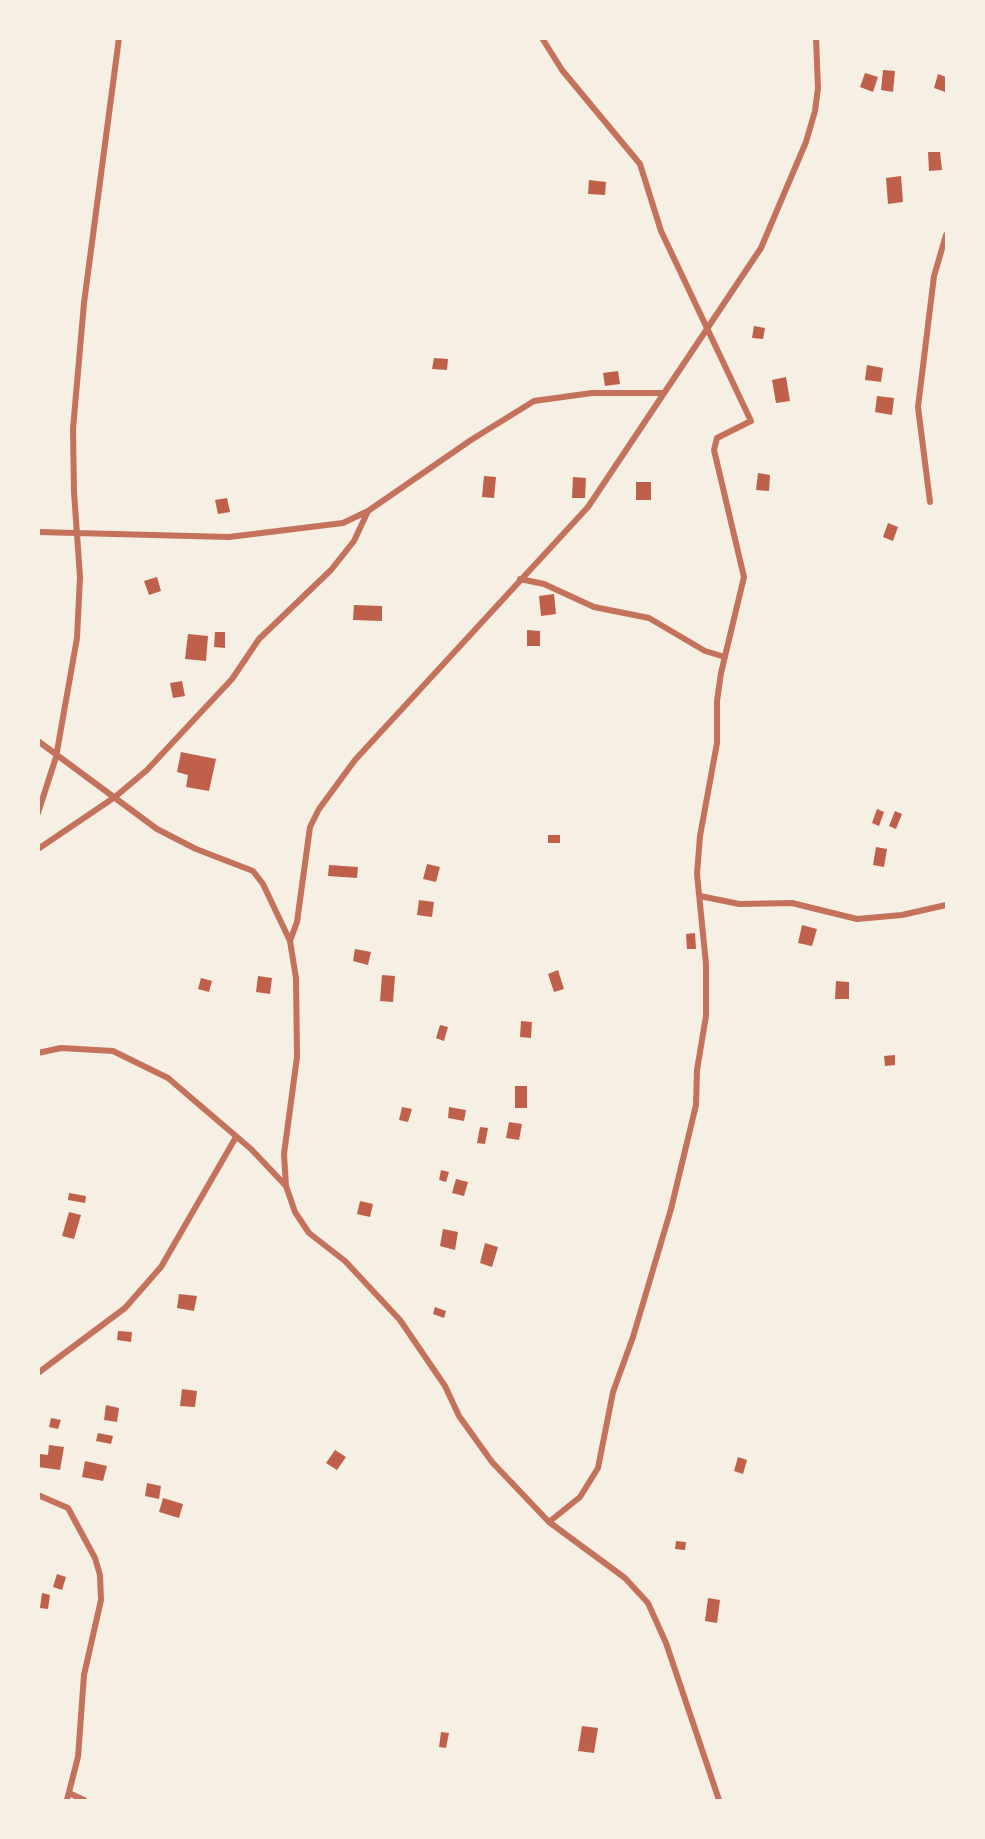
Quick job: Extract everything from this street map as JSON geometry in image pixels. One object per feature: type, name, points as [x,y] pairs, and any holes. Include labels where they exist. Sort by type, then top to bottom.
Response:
[{"type":"street","points":[[39,814],[56,757],[76,638],[80,577],[73,429],[119,38]]},
{"type":"street","points":[[542,38],[562,70],[640,164],[661,231],[751,421],[717,438],[714,450],[744,577],[717,701],[717,743],[700,836],[697,874],[706,964],[706,1016],[692,1118],[641,1312],[613,1392],[598,1468],[580,1497],[549,1522]]},
{"type":"street","points":[[290,941],[297,922],[310,827],[319,809],[355,760],[588,507],[761,248],[806,142],[818,88],[816,38]]},
{"type":"street","points":[[930,502],[918,407],[934,276],[947,235]]},
{"type":"street","points":[[38,533],[229,537],[343,523],[369,511],[471,439],[534,401],[592,393],[662,393]]},
{"type":"street","points":[[38,849],[115,797],[147,770],[232,680],[259,639],[331,570],[354,541],[369,511]]},
{"type":"street","points":[[520,579],[544,584],[594,607],[649,618],[705,651],[725,657]]},
{"type":"street","points":[[38,741],[56,757],[157,829],[195,849],[253,871],[274,905],[290,941],[296,978],[297,1057],[284,1154],[286,1186],[295,1212],[309,1233],[345,1261],[400,1320],[445,1386],[459,1416],[492,1462],[549,1522],[625,1578],[648,1603],[666,1643],[719,1801]]},
{"type":"street","points":[[700,896],[740,904],[792,903],[857,919],[902,915],[947,905]]},
{"type":"street","points":[[38,1053],[61,1048],[113,1051],[168,1078],[236,1137],[286,1186]]},
{"type":"street","points":[[38,1373],[125,1308],[161,1267],[236,1137]]},
{"type":"street","points":[[38,1495],[68,1508],[95,1558],[100,1575],[100,1600],[84,1675],[78,1757],[68,1797],[84,1801]]},
{"type":"building","points":[[883,70],[895,71],[893,92],[881,90]]},
{"type":"building","points":[[865,73],[878,77],[873,92],[860,87]]},
{"type":"building","points":[[938,74],[946,77],[945,92],[934,88]]},
{"type":"building","points":[[928,152],[940,152],[942,170],[929,171]]},
{"type":"building","points":[[901,176],[903,202],[888,204],[886,178]]},
{"type":"building","points":[[589,180],[606,182],[605,195],[588,194]]},
{"type":"building","points":[[754,326],[765,328],[763,339],[752,338]]},
{"type":"building","points":[[434,358],[448,359],[447,370],[432,369]]},
{"type":"building","points":[[867,365],[883,368],[881,382],[865,380]]},
{"type":"building","points":[[618,371],[620,384],[605,386],[603,373]]},
{"type":"building","points":[[786,377],[790,401],[776,403],[772,380]]},
{"type":"building","points":[[877,396],[894,398],[892,415],[875,412]]},
{"type":"building","points":[[758,473],[770,475],[769,491],[756,490]]},
{"type":"building","points":[[484,476],[496,477],[494,498],[482,497]]},
{"type":"building","points":[[573,477],[586,478],[585,498],[572,498]]},
{"type":"building","points":[[636,482],[651,482],[651,500],[636,500]]},
{"type":"building","points":[[227,498],[230,512],[218,514],[215,500]]},
{"type":"building","points":[[888,523],[898,527],[893,541],[883,537]]},
{"type":"building","points":[[157,577],[161,591],[149,595],[144,581]]},
{"type":"building","points":[[554,594],[556,614],[541,616],[539,596]]},
{"type":"building","points":[[354,605],[382,606],[382,621],[353,620]]},
{"type":"building","points":[[527,630],[540,631],[540,646],[527,646]]},
{"type":"building","points":[[215,632],[225,632],[225,648],[214,647]]},
{"type":"building","points":[[188,634],[208,636],[206,661],[185,659]]},
{"type":"building","points":[[182,681],[185,696],[173,698],[170,683]]},
{"type":"building","points":[[181,752],[216,759],[209,791],[186,787],[188,775],[177,772]]},
{"type":"building","points":[[877,809],[884,812],[879,826],[872,823]]},
{"type":"building","points":[[895,811],[902,814],[896,829],[889,826]]},
{"type":"building","points":[[548,835],[560,835],[560,843],[548,843]]},
{"type":"building","points":[[876,847],[887,849],[884,867],[873,865]]},
{"type":"building","points":[[427,864],[440,867],[436,882],[423,879]]},
{"type":"building","points":[[329,865],[358,867],[357,878],[328,876]]},
{"type":"building","points":[[419,900],[434,902],[432,917],[417,915]]},
{"type":"building","points":[[802,925],[817,929],[812,946],[798,943]]},
{"type":"building","points":[[695,933],[696,949],[687,949],[686,934]]},
{"type":"building","points":[[355,949],[371,952],[368,965],[353,961]]},
{"type":"building","points":[[558,970],[564,989],[554,992],[548,974]]},
{"type":"building","points":[[382,975],[395,976],[393,1002],[380,1001]]},
{"type":"building","points":[[258,976],[272,978],[270,994],[256,992]]},
{"type":"building","points":[[201,978],[212,981],[209,992],[198,989]]},
{"type":"building","points":[[836,981],[849,982],[849,999],[835,999]]},
{"type":"building","points":[[521,1021],[532,1022],[531,1038],[520,1037]]},
{"type":"building","points":[[440,1025],[448,1027],[444,1041],[436,1038]]},
{"type":"building","points":[[895,1055],[895,1065],[885,1066],[884,1056]]},
{"type":"building","points":[[515,1086],[527,1086],[527,1108],[515,1108]]},
{"type":"building","points":[[402,1107],[412,1109],[408,1122],[399,1120]]},
{"type":"building","points":[[449,1107],[466,1110],[464,1121],[448,1118]]},
{"type":"building","points":[[509,1122],[522,1124],[519,1140],[506,1138]]},
{"type":"building","points":[[480,1127],[488,1128],[485,1144],[477,1143]]},
{"type":"building","points":[[441,1170],[449,1172],[446,1182],[439,1180]]},
{"type":"building","points":[[456,1179],[468,1182],[464,1196],[452,1193]]},
{"type":"building","points":[[69,1193],[86,1196],[85,1203],[68,1200]]},
{"type":"building","points":[[360,1201],[373,1204],[370,1217],[357,1214]]},
{"type":"building","points":[[69,1212],[81,1215],[74,1239],[62,1236]]},
{"type":"building","points":[[443,1229],[458,1232],[455,1250],[440,1246]]},
{"type":"building","points":[[485,1243],[498,1247],[492,1267],[480,1263]]},
{"type":"building","points":[[179,1294],[197,1296],[194,1311],[177,1308]]},
{"type":"building","points":[[435,1307],[446,1311],[444,1318],[433,1314]]},
{"type":"building","points":[[118,1331],[132,1332],[131,1342],[117,1340]]},
{"type":"building","points":[[182,1389],[197,1391],[195,1407],[180,1406]]},
{"type":"building","points":[[106,1405],[119,1408],[117,1422],[104,1420]]},
{"type":"building","points":[[51,1418],[61,1420],[58,1429],[49,1427]]},
{"type":"building","points":[[98,1433],[113,1436],[111,1444],[96,1441]]},
{"type":"building","points":[[49,1445],[64,1447],[60,1470],[38,1467],[40,1454],[48,1455]]},
{"type":"building","points":[[335,1450],[346,1457],[337,1470],[326,1463]]},
{"type":"building","points":[[738,1457],[747,1460],[743,1474],[734,1471]]},
{"type":"building","points":[[85,1461],[107,1466],[103,1481],[82,1477]]},
{"type":"building","points":[[147,1483],[161,1486],[159,1499],[145,1496]]},
{"type":"building","points":[[163,1498],[183,1504],[179,1518],[159,1512]]},
{"type":"building","points":[[676,1541],[686,1542],[685,1550],[675,1549]]},
{"type":"building","points":[[57,1574],[66,1577],[62,1590],[53,1587]]},
{"type":"building","points":[[42,1593],[50,1595],[48,1609],[40,1608]]},
{"type":"building","points":[[708,1598],[720,1600],[717,1623],[705,1621]]},
{"type":"building","points":[[582,1726],[598,1728],[594,1753],[578,1751]]},
{"type":"building","points":[[441,1732],[449,1733],[446,1748],[439,1747]]}]
